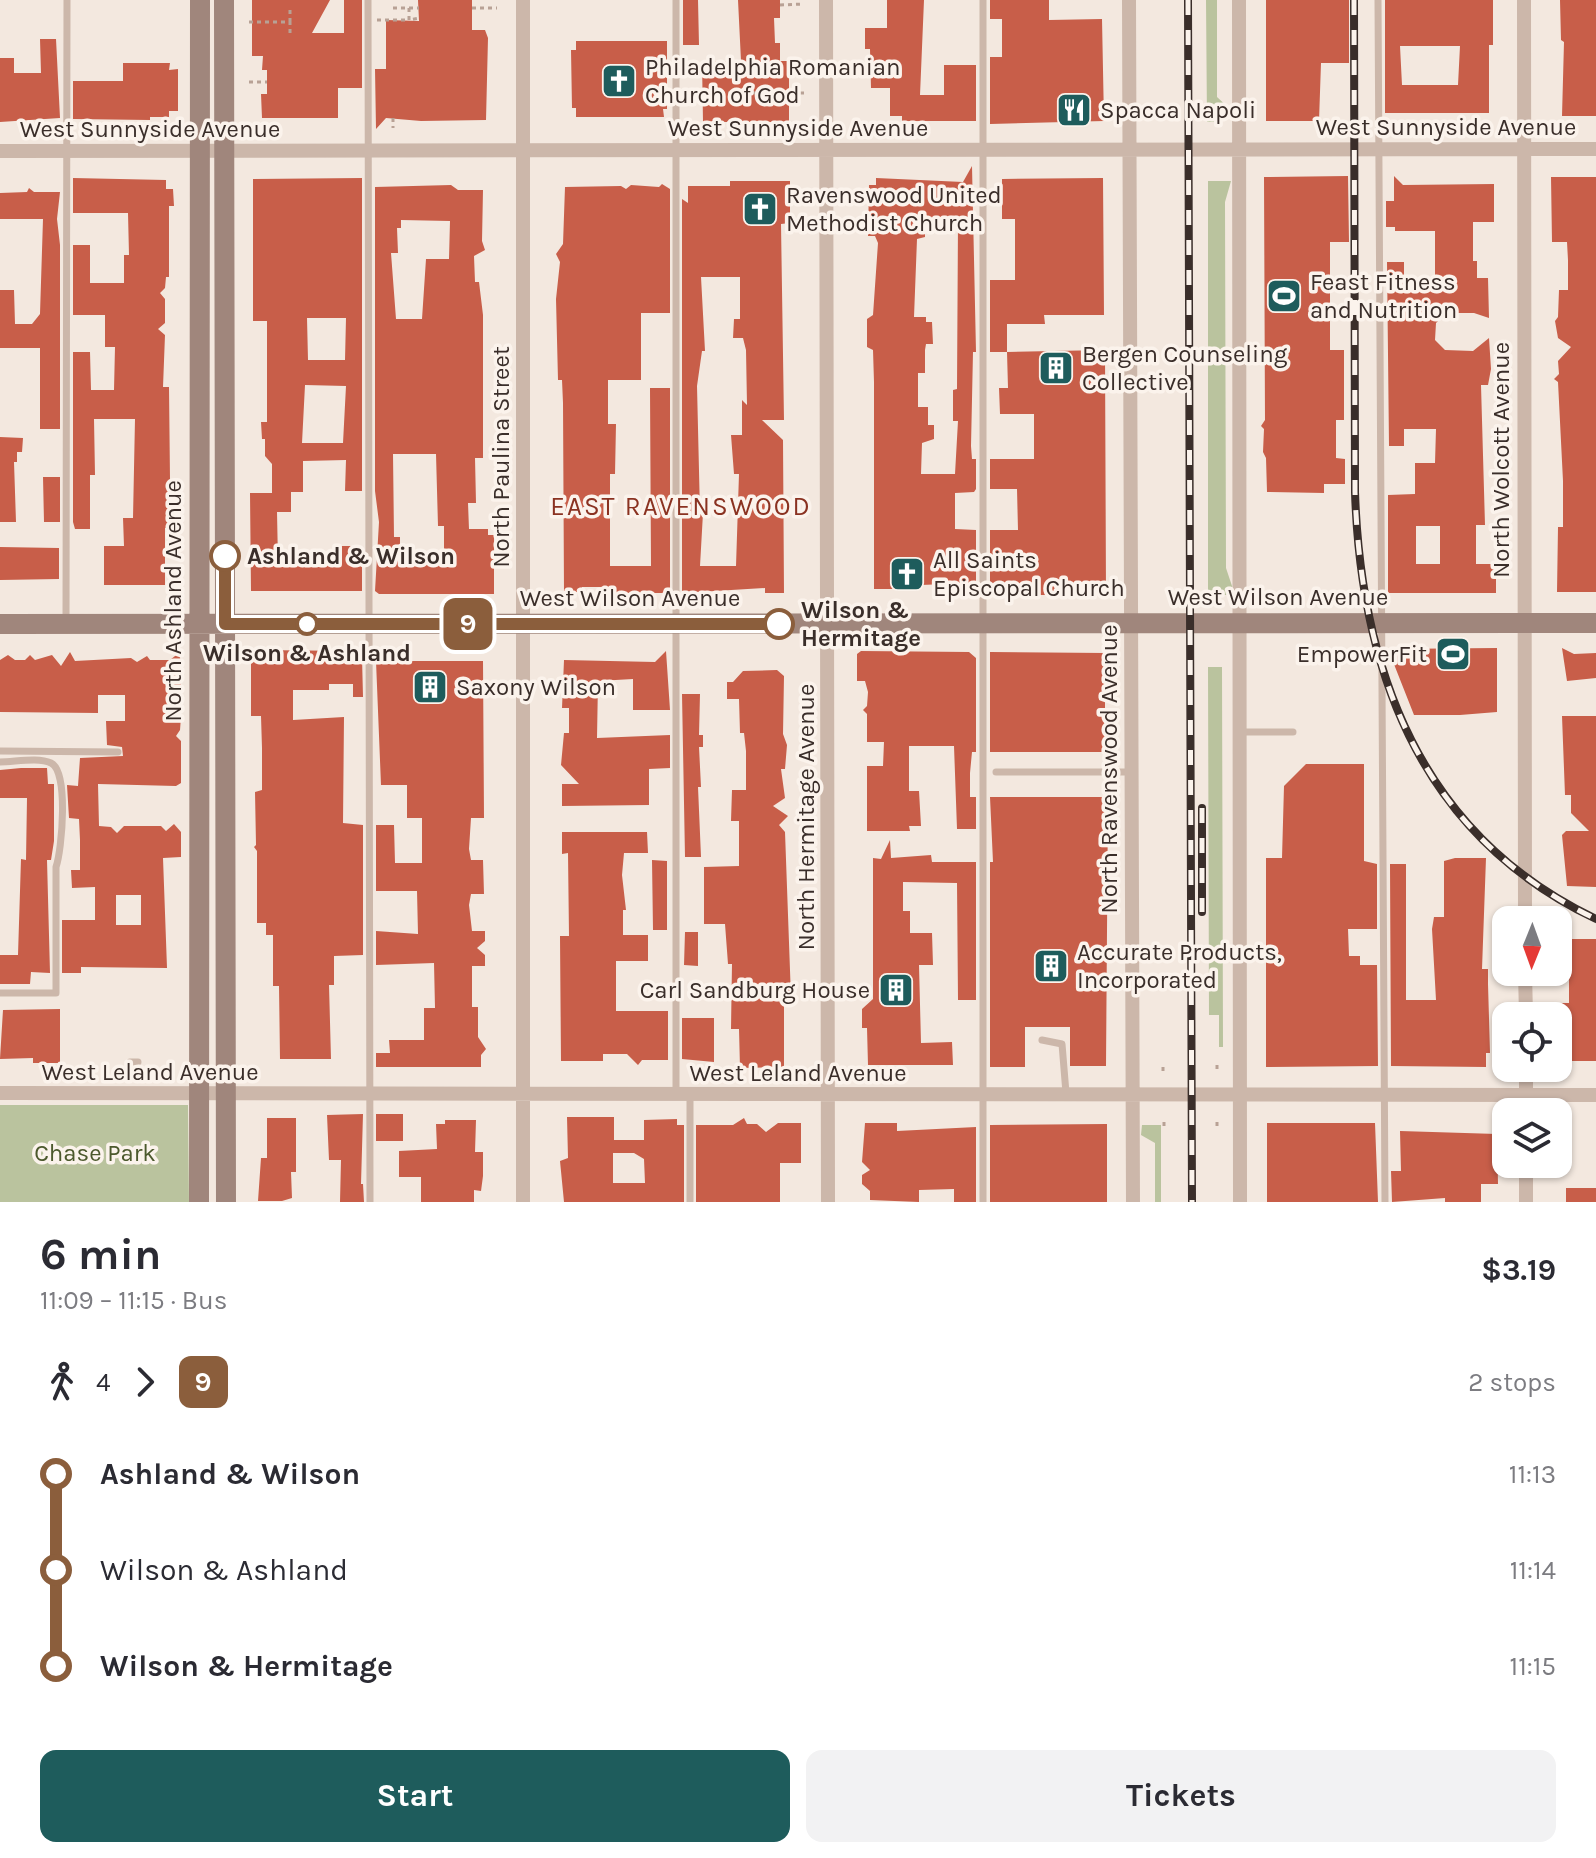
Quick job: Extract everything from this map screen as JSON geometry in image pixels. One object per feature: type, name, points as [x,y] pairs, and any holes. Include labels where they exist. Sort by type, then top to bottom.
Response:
[{"type":"main road","name":"North Ashland Avenue","points":[[199,1202],[200,0]]},
{"type":"main road","points":[[224,0],[226,1202]]},
{"type":"main road","name":"West Wilson Avenue","points":[[0,624],[1596,623]]},
{"type":"street","name":"North Paulina Street","points":[[523,0],[523,1202]]},
{"type":"street","name":"North Hermitage Avenue","points":[[826,0],[828,1202]]},
{"type":"street","name":"North Ravenswood Avenue","points":[[1129,0],[1133,1202]]},
{"type":"street","points":[[1239,0],[1240,1202]]},
{"type":"street","name":"North Wolcott Avenue","points":[[1524,0],[1525,906]]},
{"type":"street","name":"West Sunnyside Avenue","points":[[0,151],[1596,149]]},
{"type":"street","points":[[1526,1082],[1526,1095]]},
{"type":"street","name":"West Leland Avenue","points":[[0,1093],[1596,1095]]},
{"type":"street","points":[[1526,1178],[1526,1202]]},
{"type":"lane","points":[[66,623],[67,0]]},
{"type":"lane","points":[[368,0],[370,1202]]},
{"type":"lane","points":[[676,0],[676,624],[683,1095],[690,1202]]},
{"type":"lane","points":[[983,0],[983,1202]]},
{"type":"lane","points":[[1378,0],[1385,1202]]},
{"type":"lane","points":[[1239,732],[1293,732]]},
{"type":"lane","points":[[0,751],[118,752]]},
{"type":"lane","points":[[0,762],[46,761],[62,775],[60,854],[56,867],[56,993],[0,993]]},
{"type":"lane","points":[[996,772],[1131,772]]},
{"type":"lane","points":[[1042,1040],[1062,1044],[1066,1096]]},
{"type":"path","points":[[780,5],[804,4]]},
{"type":"path","points":[[290,8],[290,33]]},
{"type":"path","points":[[393,8],[419,8]]},
{"type":"path","points":[[409,8],[409,20]]},
{"type":"path","points":[[472,8],[497,8]]},
{"type":"path","points":[[368,20],[420,18]]},
{"type":"path","points":[[249,22],[290,22]]},
{"type":"path","points":[[249,82],[267,82]]},
{"type":"path","points":[[676,93],[804,93]]},
{"type":"path","points":[[747,93],[747,100]]},
{"type":"path","points":[[780,93],[780,99]]},
{"type":"path","points":[[393,118],[393,128]]},
{"type":"path","points":[[1164,1122],[1164,1128]]},
{"type":"path","points":[[1217,1122],[1217,1128]]},
{"type":"green space","points":[[1206,0],[1217,0],[1217,97],[1231,110],[1231,116],[1221,122],[1207,122]]},
{"type":"green space","points":[[1208,181],[1231,181],[1225,202],[1226,568],[1235,595],[1208,595]]},
{"type":"green space","points":[[1208,667],[1222,667],[1223,1047],[1219,1047],[1219,1015],[1209,1015]]},
{"type":"green space","name":"Chase Park","points":[[0,1105],[188,1105],[189,1202],[0,1202]]},
{"type":"green space","points":[[1142,1125],[1161,1125],[1161,1202],[1155,1202],[1155,1143],[1141,1135]]},
{"type":"building","points":[[252,0],[330,0],[312,33],[344,33],[344,0],[362,0],[362,88],[338,88],[338,118],[262,118],[261,94],[267,94],[267,70],[262,70],[263,56],[252,56]]},
{"type":"building","points":[[418,0],[472,0],[472,30],[485,30],[488,38],[486,120],[386,118],[376,129],[375,69],[386,69],[386,20],[419,21]]},
{"type":"building","points":[[683,0],[698,0],[699,45],[683,45]]},
{"type":"building","points":[[738,0],[780,0],[780,18],[774,18],[775,43],[780,43],[780,61],[789,61],[789,122],[703,122],[702,61],[741,61]]},
{"type":"building","points":[[887,0],[924,0],[920,95],[944,95],[944,65],[976,65],[976,121],[902,121],[902,116],[890,116],[890,88],[871,88],[870,49],[865,49],[865,28],[887,28]]},
{"type":"building","points":[[990,0],[1049,0],[1049,20],[1102,19],[1104,121],[990,124],[990,57],[1002,57],[1002,19],[990,19]]},
{"type":"building","points":[[1266,0],[1349,0],[1349,63],[1321,63],[1319,121],[1266,121]]},
{"type":"building","points":[[1385,0],[1493,0],[1493,45],[1489,45],[1489,113],[1385,113]],"holes":[[[1400,46],[1460,46],[1458,85],[1402,85]]]},
{"type":"building","points":[[1560,0],[1596,0],[1596,116],[1562,116],[1564,42],[1561,40]]},
{"type":"building","points":[[40,39],[56,39],[60,118],[0,122],[0,58],[14,58],[14,73],[41,73]]},
{"type":"building","name":"Philadelphia Romanian Church of God","points":[[576,41],[667,41],[667,109],[663,109],[664,117],[576,117],[576,108],[572,108],[571,50],[576,50]]},
{"type":"building","points":[[123,63],[170,63],[169,70],[178,69],[178,111],[169,111],[169,117],[150,117],[150,120],[73,119],[73,81],[123,81]]},
{"type":"building","points":[[972,166],[976,352],[973,352],[971,446],[972,459],[976,459],[976,489],[974,492],[955,493],[955,529],[976,530],[976,593],[946,593],[946,584],[921,585],[921,589],[874,589],[874,382],[873,350],[867,347],[867,319],[873,315],[878,243],[875,236],[868,236],[869,185],[876,185],[876,178],[963,182]],"holes":[[[925,222],[958,222],[957,389],[953,390],[953,421],[958,421],[955,474],[921,474],[922,443],[934,439],[934,425],[928,425],[928,407],[918,407],[918,373],[925,373],[926,344],[933,344],[932,322],[926,322],[926,317],[914,317],[917,239],[925,237]]]},
{"type":"building","points":[[1348,176],[1349,242],[1330,242],[1330,350],[1344,350],[1344,420],[1336,420],[1336,458],[1345,459],[1345,484],[1324,484],[1324,493],[1267,492],[1264,429],[1261,426],[1265,420],[1264,177]]},
{"type":"building","points":[[1394,176],[1403,185],[1494,184],[1494,222],[1473,222],[1473,261],[1477,261],[1477,278],[1488,278],[1489,318],[1474,313],[1446,313],[1436,323],[1435,340],[1445,350],[1473,351],[1489,338],[1491,369],[1488,385],[1481,385],[1485,525],[1476,525],[1476,564],[1496,564],[1496,593],[1388,593],[1388,495],[1415,494],[1415,463],[1435,463],[1436,429],[1404,429],[1404,446],[1389,446],[1387,262],[1404,262],[1404,280],[1435,280],[1435,231],[1395,231],[1395,227],[1386,227],[1386,201],[1394,201]],"holes":[[[1416,526],[1440,526],[1440,564],[1416,564]]]},
{"type":"building","points":[[1551,177],[1596,177],[1596,592],[1557,592],[1558,527],[1563,527],[1563,481],[1558,382],[1554,379],[1559,374],[1558,361],[1571,347],[1558,338],[1555,321],[1558,317],[1559,290],[1568,290],[1568,260],[1567,242],[1552,242]]},
{"type":"building","points":[[73,178],[166,180],[166,189],[173,189],[174,206],[169,206],[169,277],[166,277],[165,288],[160,293],[165,299],[165,323],[158,329],[165,335],[163,387],[169,387],[170,480],[169,528],[165,528],[165,585],[104,585],[104,546],[124,546],[123,518],[133,518],[135,419],[94,419],[95,475],[90,475],[90,529],[75,529],[73,522],[73,352],[90,352],[91,390],[114,390],[115,347],[105,347],[105,315],[73,315],[73,245],[90,245],[90,283],[124,283],[124,255],[129,255],[128,213],[73,213]]},
{"type":"building","points":[[362,178],[362,491],[345,491],[346,460],[303,461],[303,492],[291,492],[291,512],[277,512],[278,562],[336,562],[336,546],[362,546],[362,591],[251,591],[250,493],[272,493],[272,464],[265,456],[261,422],[267,422],[267,321],[253,321],[253,179]],"holes":[[[307,318],[346,318],[345,360],[308,360]],[[305,385],[346,386],[343,443],[302,443]]]},
{"type":"building","points":[[1103,178],[1104,315],[1044,315],[1045,324],[1007,324],[1007,352],[990,352],[990,280],[1015,280],[1015,219],[1002,219],[1002,179]]},
{"type":"building","points":[[730,181],[790,181],[790,223],[781,224],[784,420],[762,420],[783,440],[784,593],[765,593],[765,588],[682,593],[682,199],[688,203],[688,186],[730,186]],"holes":[[[701,277],[740,277],[740,319],[734,319],[733,338],[743,338],[746,350],[747,405],[742,400],[742,435],[731,435],[734,474],[739,474],[736,566],[700,566],[703,513],[700,513],[697,386],[702,351],[705,351]]]},
{"type":"building","points":[[662,184],[670,189],[670,313],[641,313],[641,380],[608,380],[608,424],[616,424],[615,474],[610,474],[610,566],[651,566],[650,388],[670,388],[670,593],[613,593],[613,587],[582,587],[582,592],[564,592],[563,403],[562,380],[558,380],[556,299],[560,262],[556,254],[563,244],[565,187],[621,186],[626,189],[631,185],[659,187]]},
{"type":"building","points":[[451,185],[458,190],[483,190],[482,241],[485,250],[474,256],[475,282],[479,282],[483,315],[483,458],[475,458],[476,503],[468,503],[469,529],[488,529],[488,535],[494,535],[494,594],[379,594],[375,591],[379,522],[375,491],[375,187]],"holes":[[[401,220],[450,221],[449,259],[426,259],[422,319],[396,319],[391,253],[398,253],[397,228],[401,228]],[[393,454],[436,454],[438,526],[444,526],[444,564],[408,563],[407,559],[400,559],[400,537],[394,537]]]},
{"type":"building","points":[[29,188],[34,192],[60,192],[57,219],[60,245],[60,429],[40,429],[40,348],[0,348],[0,290],[14,290],[15,324],[32,324],[40,314],[43,219],[0,219],[0,193],[27,192]]},
{"type":"building","points":[[1105,350],[1106,595],[990,595],[990,530],[1018,530],[1017,489],[990,489],[990,459],[1034,459],[1034,414],[1000,414],[999,388],[1008,388],[1007,352]]},
{"type":"building","points":[[0,437],[23,438],[22,452],[17,452],[17,462],[14,462],[16,522],[0,522]]},
{"type":"building","points":[[43,477],[60,477],[60,522],[44,522]]},
{"type":"building","points":[[0,547],[59,548],[59,579],[0,580]]},
{"type":"building","points":[[1497,648],[1497,712],[1460,715],[1414,715],[1388,649]]},
{"type":"building","points":[[1562,648],[1574,654],[1596,653],[1596,678],[1567,681]]},
{"type":"building","points":[[251,650],[358,651],[358,657],[362,657],[363,697],[353,697],[353,684],[329,684],[329,690],[293,690],[293,720],[344,717],[343,823],[363,825],[363,955],[334,956],[334,985],[329,985],[331,1059],[280,1059],[279,986],[273,986],[273,935],[266,935],[266,923],[257,923],[255,792],[262,790],[262,748],[261,716],[251,716]]},
{"type":"building","points":[[666,651],[670,710],[633,710],[633,679],[598,681],[597,738],[670,735],[670,768],[649,769],[649,805],[562,806],[562,784],[579,784],[561,765],[564,733],[569,733],[569,708],[562,708],[564,660],[655,662]]},
{"type":"building","points":[[861,651],[969,652],[976,658],[976,752],[972,752],[970,797],[976,797],[976,829],[957,829],[954,746],[909,746],[909,791],[919,791],[921,826],[909,826],[910,831],[867,831],[867,766],[883,766],[884,742],[867,742],[867,714],[863,710],[867,706],[868,692],[865,681],[857,681],[857,654]]},
{"type":"building","points":[[70,652],[75,661],[131,658],[137,662],[147,656],[150,660],[170,660],[180,652],[181,706],[175,711],[181,717],[176,736],[181,741],[181,783],[176,786],[98,784],[99,826],[111,827],[117,833],[124,826],[161,826],[166,831],[174,824],[181,832],[181,857],[163,858],[167,968],[81,967],[81,973],[62,973],[62,920],[95,920],[95,887],[72,888],[71,870],[80,870],[79,819],[69,818],[67,785],[78,786],[80,758],[123,756],[122,747],[107,745],[106,721],[125,721],[125,695],[98,695],[98,713],[0,712],[0,660],[8,655],[15,660],[25,660],[30,655],[35,660],[52,655],[61,666]],"holes":[[[116,895],[141,895],[141,925],[116,925]]]},
{"type":"building","points":[[990,652],[1105,653],[1105,752],[990,752]]},
{"type":"building","points":[[376,661],[483,661],[484,818],[471,818],[469,849],[471,860],[483,860],[484,894],[471,894],[469,905],[472,931],[485,931],[485,941],[477,948],[485,955],[485,966],[472,966],[472,1007],[478,1007],[478,1037],[486,1049],[481,1055],[481,1067],[376,1067],[376,1053],[390,1053],[389,1040],[424,1040],[424,1008],[435,1008],[434,963],[376,965],[376,931],[418,934],[417,891],[376,891],[376,825],[394,825],[395,863],[422,863],[422,818],[407,818],[407,785],[381,785]]},
{"type":"building","points":[[777,670],[784,676],[783,734],[787,745],[785,769],[781,769],[785,798],[773,806],[788,816],[779,825],[785,832],[791,998],[784,998],[784,1067],[740,1068],[739,1029],[731,1029],[732,964],[728,964],[725,924],[704,924],[704,867],[739,866],[739,821],[731,821],[732,790],[746,790],[746,751],[744,733],[740,733],[739,699],[727,699],[727,682],[733,682],[743,671]]},
{"type":"building","points":[[682,694],[700,694],[699,735],[703,735],[703,747],[699,747],[701,787],[698,787],[701,857],[685,857]]},
{"type":"building","points":[[1562,716],[1596,716],[1596,887],[1567,886],[1562,835],[1566,831],[1589,831],[1571,813],[1571,795],[1565,795]]},
{"type":"building","points":[[1306,764],[1364,764],[1364,861],[1377,864],[1377,929],[1348,929],[1349,956],[1360,956],[1360,965],[1377,965],[1378,1066],[1266,1067],[1266,858],[1282,858],[1284,786]]},
{"type":"building","points":[[47,768],[48,784],[54,784],[54,841],[51,860],[47,860],[50,973],[31,972],[30,984],[0,984],[0,955],[18,955],[21,859],[26,860],[27,798],[0,798],[0,770]]},
{"type":"building","points":[[990,797],[1108,797],[1106,1066],[1070,1066],[1070,1027],[1025,1027],[1025,1067],[990,1067],[990,862],[993,862]]},
{"type":"building","points":[[562,832],[647,832],[648,853],[624,853],[622,875],[626,910],[623,910],[623,935],[648,935],[648,961],[616,961],[616,1011],[668,1011],[668,1060],[642,1060],[638,1065],[627,1054],[603,1054],[603,1061],[561,1061],[560,936],[569,936],[568,853],[562,854]]},
{"type":"building","points":[[890,840],[891,858],[931,855],[932,862],[976,862],[976,1000],[958,1000],[957,883],[903,882],[903,911],[910,911],[910,933],[932,933],[933,965],[919,965],[921,1043],[952,1042],[953,1065],[868,1065],[867,1028],[862,1028],[862,1009],[873,999],[873,858],[881,859]]},
{"type":"building","points":[[1486,858],[1482,969],[1488,969],[1490,1053],[1486,1053],[1486,1067],[1391,1066],[1390,864],[1406,864],[1406,1000],[1436,1000],[1432,929],[1434,917],[1444,917],[1444,861]]},
{"type":"building","points":[[652,860],[667,861],[667,930],[653,930]]},
{"type":"building","points":[[685,932],[698,932],[698,966],[684,965]]},
{"type":"building","points":[[1572,939],[1596,939],[1596,1061],[1572,1061],[1572,1002],[1569,1002]]},
{"type":"building","points":[[60,1009],[60,1063],[33,1063],[33,1058],[0,1059],[3,1010]]},
{"type":"building","points":[[682,1018],[714,1018],[714,1062],[682,1059]]},
{"type":"building","points":[[363,1114],[361,1184],[364,1202],[340,1202],[341,1160],[329,1160],[327,1115]]},
{"type":"building","points":[[376,1114],[403,1114],[403,1141],[376,1141]]},
{"type":"building","points":[[567,1117],[614,1117],[614,1140],[644,1140],[644,1120],[677,1119],[677,1125],[684,1125],[684,1202],[564,1202],[560,1161],[568,1158]],"holes":[[[613,1153],[634,1153],[644,1159],[645,1183],[613,1183]]]},
{"type":"building","points":[[267,1118],[296,1118],[296,1172],[291,1172],[292,1198],[282,1201],[258,1201],[261,1158],[267,1158]]},
{"type":"building","points":[[744,1118],[747,1124],[757,1124],[766,1132],[778,1123],[801,1123],[801,1163],[780,1163],[780,1202],[696,1202],[696,1125],[733,1125]]},
{"type":"building","points":[[445,1120],[476,1120],[475,1152],[483,1152],[483,1176],[481,1191],[474,1190],[474,1202],[421,1202],[421,1177],[399,1177],[399,1151],[437,1149],[436,1124],[445,1124]]},
{"type":"building","points":[[865,1123],[897,1123],[897,1131],[976,1127],[976,1202],[954,1202],[954,1189],[919,1190],[919,1202],[870,1200],[870,1191],[862,1184],[862,1175],[870,1170],[862,1162]]},
{"type":"building","points":[[1267,1123],[1375,1123],[1378,1202],[1267,1202]]},
{"type":"building","points":[[1107,1124],[1107,1202],[990,1202],[990,1125]]},
{"type":"building","points":[[1400,1131],[1492,1134],[1492,1178],[1498,1178],[1498,1184],[1481,1184],[1481,1202],[1445,1202],[1445,1198],[1392,1202],[1391,1171],[1401,1171]]},
{"type":"building","points":[[1566,1188],[1596,1188],[1596,1202],[1566,1202]]},
{"type":"railway","points":[[1188,0],[1192,1202]]},
{"type":"railway","points":[[1354,0],[1355,492],[1360,559],[1371,624],[1388,685],[1412,743],[1445,795],[1486,843],[1536,884],[1596,919]]},
{"type":"railway","points":[[1202,808],[1202,912]]},
{"type":"bus line","name":"9","points":[[225,556],[225,624],[779,624]]},
{"type":"place","name":"Philadelphia Romanian Church of God","points":[[619,81]]},
{"type":"place","name":"Spacca Napoli","points":[[1074,110]]},
{"type":"place","name":"Ravenswood United Methodist Church","points":[[760,209]]},
{"type":"place","name":"Feast Fitness and Nutrition","points":[[1284,296]]},
{"type":"place","name":"Bergen Counseling Collective","points":[[1056,368]]},
{"type":"place","name":"Ashland & Wilson","points":[[225,556]]},
{"type":"place","name":"All Saints Episcopal Church","points":[[907,574]]},
{"type":"place","name":"Wilson & Ashland","points":[[307,624]]},
{"type":"place","name":"Wilson & Hermitage","points":[[779,624]]},
{"type":"place","name":"EmpowerFit","points":[[1453,654]]},
{"type":"place","name":"Saxony Wilson","points":[[430,687]]},
{"type":"place","name":"Accurate Products, Incorporated","points":[[1051,966]]},
{"type":"place","name":"Carl Sandburg House","points":[[896,990]]},
{"type":"district","name":"EAST RAVENSWOOD","points":[[681,506]]}]
